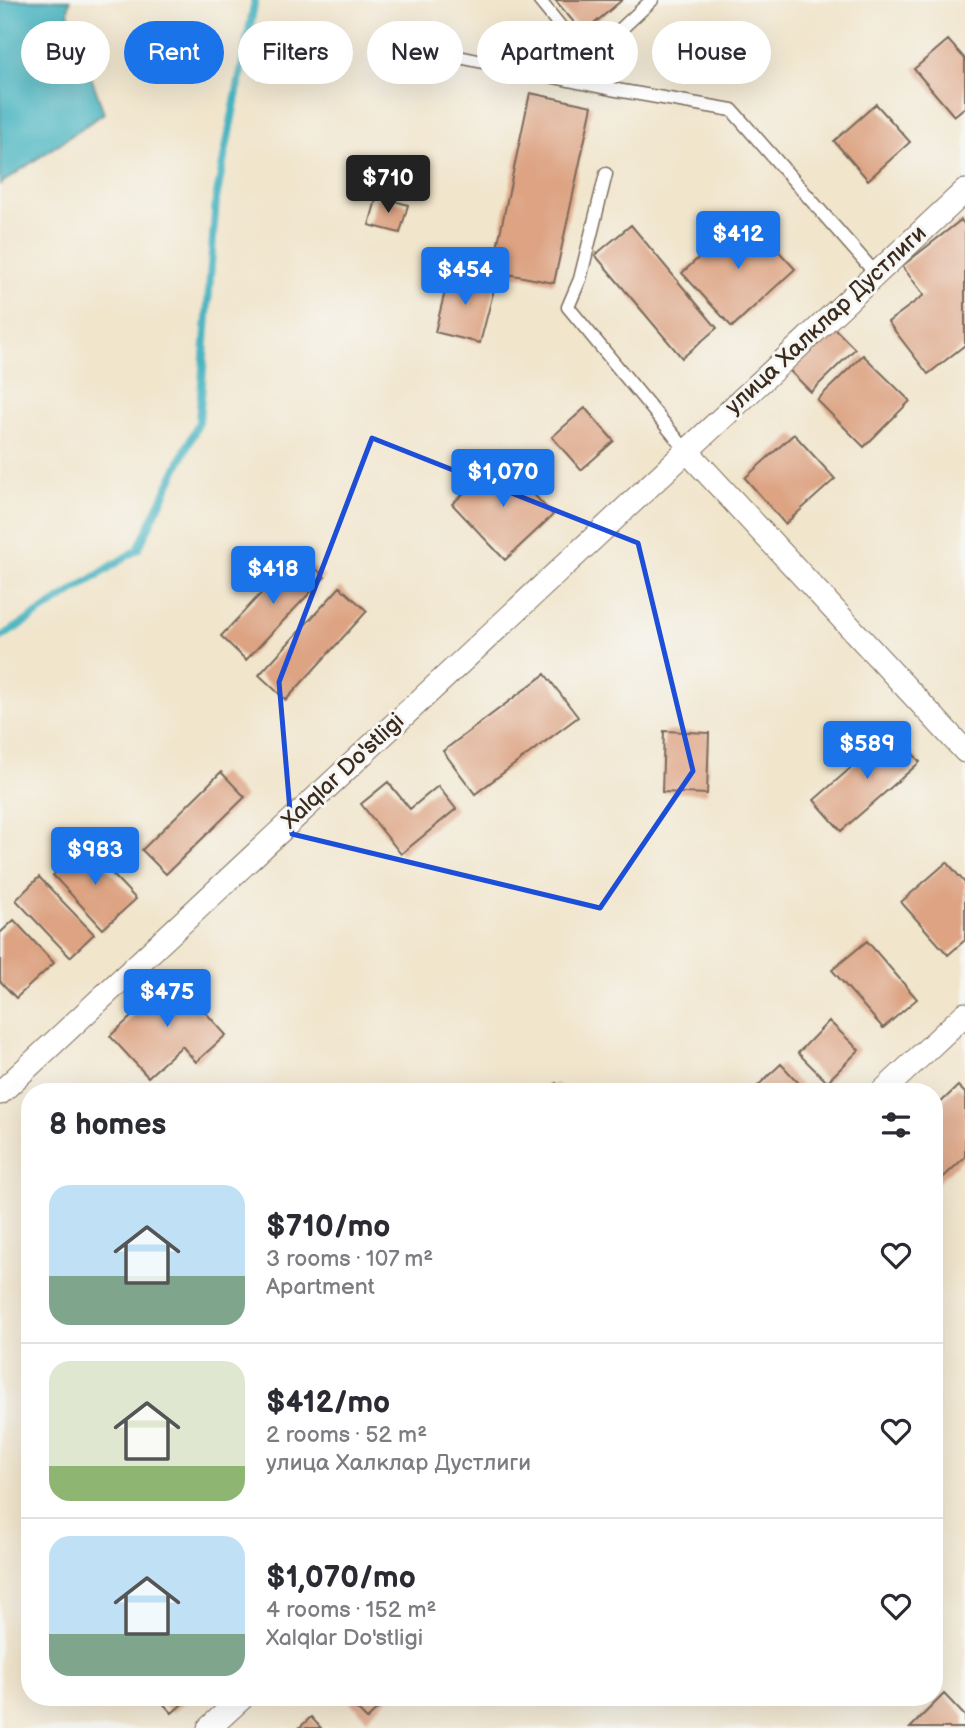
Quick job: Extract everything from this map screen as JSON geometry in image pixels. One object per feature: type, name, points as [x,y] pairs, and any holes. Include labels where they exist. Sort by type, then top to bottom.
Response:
[{"type":"street","name":"улица Халклар Дустлиги","points":[[687,450],[965,191]]},
{"type":"street","points":[[687,450],[965,751]]},
{"type":"street","name":"Xalqlar Do'stligi","points":[[0,1093],[687,450]]},
{"type":"street","points":[[892,1083],[965,1014]]},
{"type":"street","points":[[209,1728],[233,1706]]},
{"type":"lane","points":[[539,0],[556,21]]},
{"type":"lane","points":[[630,21],[652,0]]},
{"type":"lane","points":[[463,58],[611,89],[732,110],[876,274]]},
{"type":"lane","points":[[607,84],[611,89]]},
{"type":"lane","points":[[606,174],[580,279],[568,307],[687,450]]},
{"type":"highlighted area","points":[[372,438],[638,543],[693,771],[600,908],[292,834],[279,682]]},
{"type":"water","points":[[0,0],[70,0],[68,12],[71,21],[21,21],[21,84],[94,84],[104,113],[0,184]]},
{"type":"building","points":[[555,0],[622,0],[597,21],[573,21]]},
{"type":"building","points":[[948,40],[965,59],[965,107],[954,116],[914,69]]},
{"type":"building","points":[[530,93],[592,106],[554,283],[492,271]]},
{"type":"building","points":[[876,104],[910,142],[868,180],[834,141]]},
{"type":"building","points":[[377,196],[408,205],[400,233],[369,225]]},
{"type":"building","points":[[745,215],[795,269],[732,327],[682,273]]},
{"type":"building","points":[[961,220],[965,225],[965,345],[928,374],[888,322],[924,295],[902,266]]},
{"type":"building","points":[[631,225],[717,328],[682,358],[595,255]]},
{"type":"building","points":[[450,271],[496,282],[480,343],[435,332]]},
{"type":"building","points":[[833,327],[855,349],[811,392],[789,370]]},
{"type":"building","points":[[863,355],[910,401],[864,447],[817,400]]},
{"type":"building","points":[[585,408],[614,441],[581,470],[552,437]]},
{"type":"building","points":[[794,434],[835,479],[785,524],[745,478]]},
{"type":"building","points":[[501,459],[553,515],[505,560],[452,504]]},
{"type":"building","points":[[299,553],[325,577],[246,660],[221,636]]},
{"type":"building","points":[[340,587],[367,611],[286,700],[259,675]]},
{"type":"building","points":[[545,674],[578,717],[475,794],[443,751]]},
{"type":"building","points":[[664,731],[709,733],[707,794],[662,792]]},
{"type":"building","points":[[893,731],[920,762],[841,831],[814,800]]},
{"type":"building","points":[[221,772],[245,797],[166,874],[142,850]]},
{"type":"building","points":[[388,782],[410,809],[438,786],[456,809],[401,854],[361,804]]},
{"type":"building","points":[[86,846],[136,899],[103,929],[53,875]]},
{"type":"building","points":[[947,862],[965,883],[965,940],[948,955],[901,902]]},
{"type":"building","points":[[39,877],[94,934],[70,957],[16,900]]},
{"type":"building","points":[[14,920],[54,963],[16,998],[0,981],[0,933]]},
{"type":"building","points":[[867,941],[917,999],[883,1028],[832,970]]},
{"type":"building","points":[[174,978],[226,1035],[196,1062],[182,1046],[148,1077],[110,1036]]},
{"type":"building","points":[[829,1021],[859,1050],[827,1082],[798,1053]]},
{"type":"building","points":[[781,1064],[799,1083],[761,1083]]},
{"type":"building","points":[[958,1086],[965,1093],[965,1157],[943,1177],[943,1100]]},
{"type":"building","points":[[943,1695],[965,1716],[965,1728],[910,1728],[932,1706],[943,1706]]},
{"type":"building","points":[[165,1706],[180,1706],[172,1713]]},
{"type":"building","points":[[354,1706],[381,1706],[367,1719]]},
{"type":"building","points":[[311,1717],[321,1728],[299,1728]]},
{"type":"waterway","points":[[0,638],[138,549],[199,422],[216,199],[255,0]]}]
